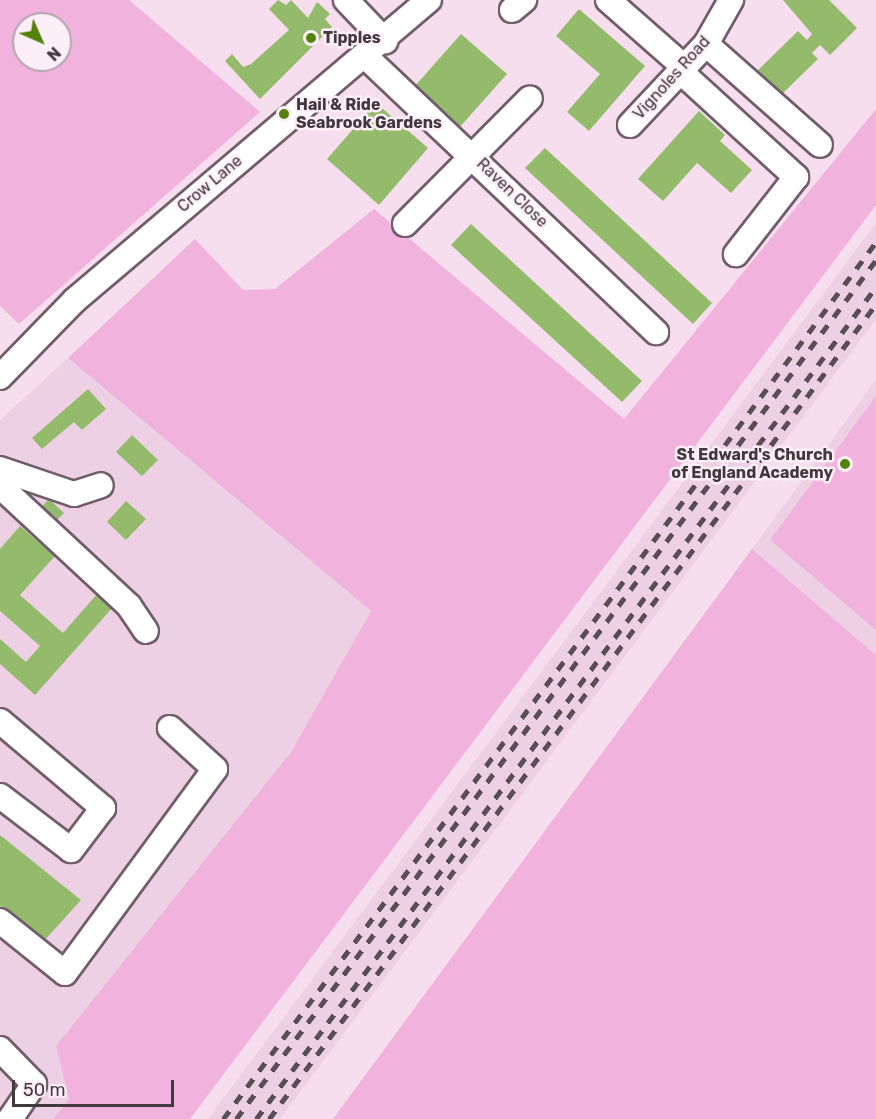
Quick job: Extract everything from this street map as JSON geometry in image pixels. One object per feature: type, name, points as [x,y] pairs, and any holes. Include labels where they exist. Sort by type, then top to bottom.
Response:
[{"type":"street","points":[[346,0],[385,41]]},
{"type":"street","name":"Crow Lane","points":[[0,378],[75,300],[385,41],[429,0]]},
{"type":"street","points":[[608,0],[796,177],[736,254]]},
{"type":"street","name":"Vignoles Road","points":[[630,125],[706,44],[731,0]]},
{"type":"street","points":[[706,44],[820,145]]},
{"type":"street","name":"Raven Close","points":[[366,57],[656,332]]},
{"type":"street","points":[[405,224],[530,98]]},
{"type":"street","points":[[0,468],[74,494],[101,485]]},
{"type":"street","points":[[0,486],[129,606],[146,631]]},
{"type":"street","points":[[0,721],[103,808],[71,850],[0,796]]},
{"type":"street","points":[[0,921],[65,973],[215,769],[170,728]]},
{"type":"street","points":[[0,1049],[34,1084],[10,1119]]},
{"type":"shaded area","points":[[0,0],[129,0],[260,112],[19,324],[0,306]]},
{"type":"shaded area","points":[[876,109],[876,205],[190,1119],[53,1119],[69,1099],[56,1046],[291,752],[371,611],[68,358],[195,239],[243,290],[275,289],[374,209],[624,419]]},
{"type":"shaded area","points":[[876,223],[876,319],[280,1119],[208,1119]]},
{"type":"shaded area","points":[[68,358],[371,611],[291,752],[56,1046],[69,1099],[53,1119],[0,1119],[0,420]]},
{"type":"shaded area","name":"St Edward's Church of England Academy","points":[[876,380],[876,655],[752,549]]},
{"type":"shaded area","name":"St Edward's Church of England Academy","points":[[876,396],[876,630],[770,540]]},
{"type":"shaded area","points":[[752,549],[876,655],[876,1119],[333,1119]]},
{"type":"building","points":[[278,0],[286,5],[291,0],[308,18],[317,2],[330,14],[325,19],[332,27],[260,99],[225,61],[232,54],[243,67],[251,64],[289,30],[269,9]]},
{"type":"building","points":[[783,0],[829,0],[857,28],[830,55],[820,45],[812,53],[818,59],[777,99],[753,75],[798,31],[807,40],[812,34]]},
{"type":"building","points":[[579,9],[645,66],[589,131],[567,112],[600,74],[556,36]]},
{"type":"building","points":[[461,34],[507,74],[459,128],[414,87]]},
{"type":"building","points":[[376,103],[428,148],[379,205],[327,159]]},
{"type":"building","points":[[699,111],[725,135],[720,141],[752,170],[731,193],[697,163],[663,201],[638,179]]},
{"type":"building","points":[[545,148],[712,303],[693,324],[525,168]]},
{"type":"building","points":[[471,224],[642,381],[622,402],[451,245]]},
{"type":"building","points":[[88,389],[106,409],[82,430],[74,422],[42,449],[32,438]]},
{"type":"building","points":[[132,435],[158,460],[142,476],[116,452]]},
{"type":"building","points":[[49,499],[64,513],[50,527],[36,513]]},
{"type":"building","points":[[126,501],[146,519],[126,540],[107,522]]},
{"type":"building","points":[[20,526],[55,556],[20,595],[63,633],[98,593],[113,607],[35,695],[0,664],[0,639],[26,662],[40,646],[0,611],[0,549]]},
{"type":"building","points":[[0,835],[81,900],[43,942],[0,906]]},
{"type":"railway","points":[[223,1119],[876,242]]},
{"type":"railway","points":[[236,1119],[876,260]]},
{"type":"railway","points":[[256,1119],[876,287]]},
{"type":"railway","points":[[269,1119],[876,304]]},
{"type":"place","name":"Tipples","points":[[311,38]]},
{"type":"place","name":"Hail & Ride Seabrook Gardens","points":[[284,114]]},
{"type":"place","name":"St Edward's Church of England Academy","points":[[845,464]]}]
